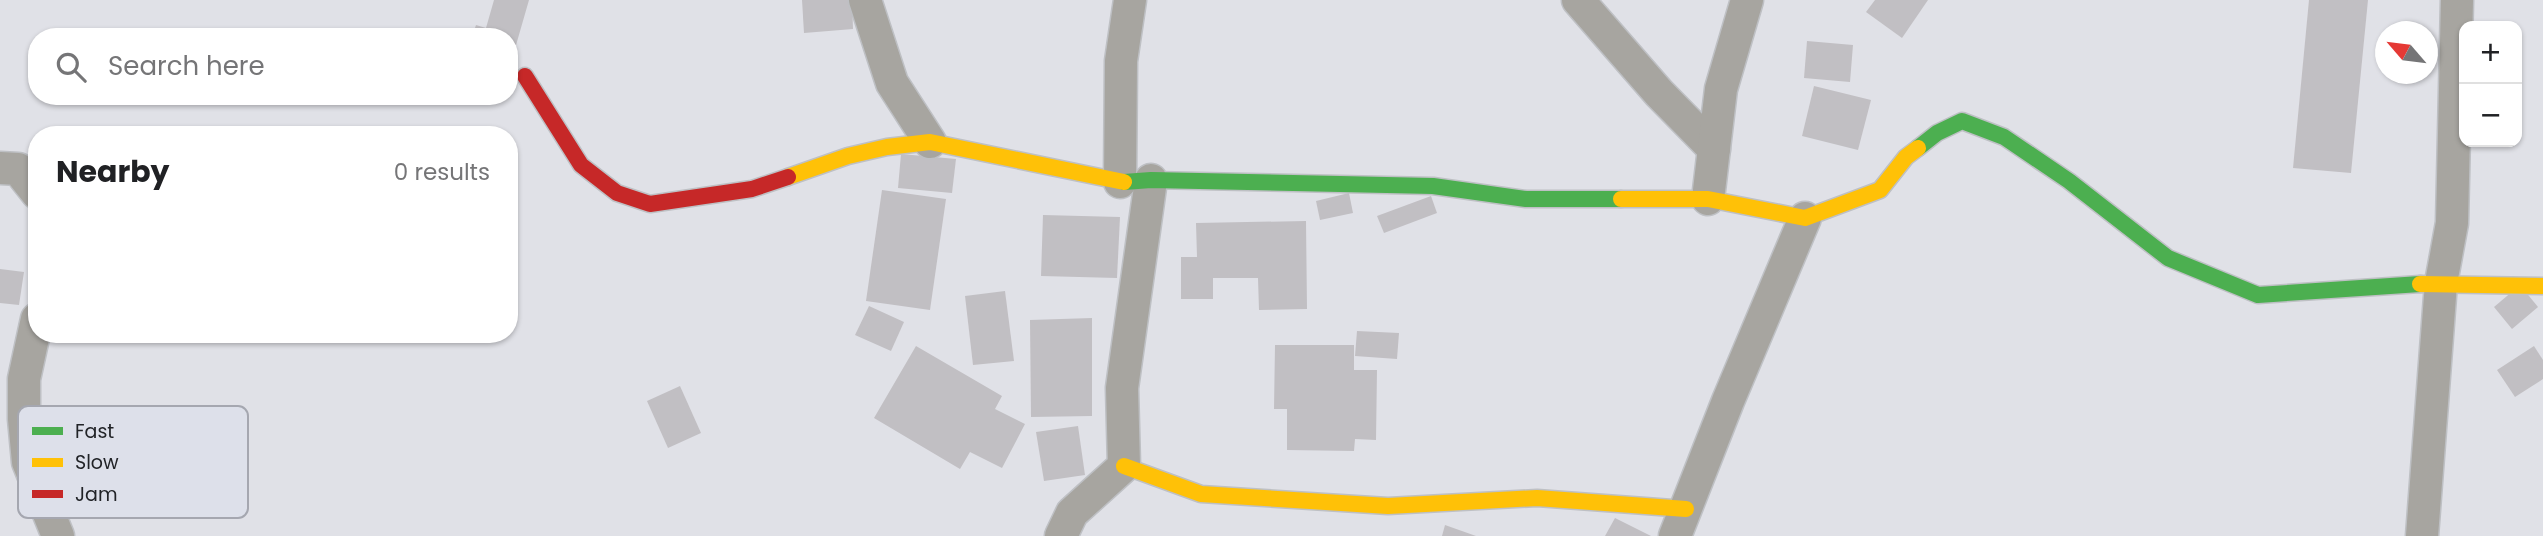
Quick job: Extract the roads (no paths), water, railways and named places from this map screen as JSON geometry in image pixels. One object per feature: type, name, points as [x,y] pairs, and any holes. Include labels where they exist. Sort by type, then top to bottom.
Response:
[{"type":"street","points":[[865,0],[892,83],[930,142]]},
{"type":"street","points":[[1061,536],[1072,513],[1124,466],[1122,388],[1136,181],[1121,61],[1130,0]]},
{"type":"street","points":[[1578,0],[1650,83],[1714,149]]},
{"type":"street","points":[[1708,199],[1721,89],[1747,0]]},
{"type":"street","points":[[2422,536],[2441,283],[2452,223],[2457,0]]},
{"type":"street","points":[[526,76],[581,165],[617,193],[650,204],[752,189],[848,156],[887,147],[930,142],[1136,181],[1433,186],[1527,199],[1708,199],[1805,218],[1880,190],[1906,157],[1937,133],[1962,121],[2004,137],[2069,181],[2168,258],[2258,295],[2441,283],[2543,286]]},
{"type":"street","points":[[0,168],[18,169],[28,182]]},
{"type":"street","points":[[1124,466],[1201,494],[1388,506],[1537,498],[1681,522],[1728,401],[1805,218]]},
{"type":"street","points":[[24,406],[24,379],[32,343]]},
{"type":"street","points":[[51,518],[58,536]]}]
